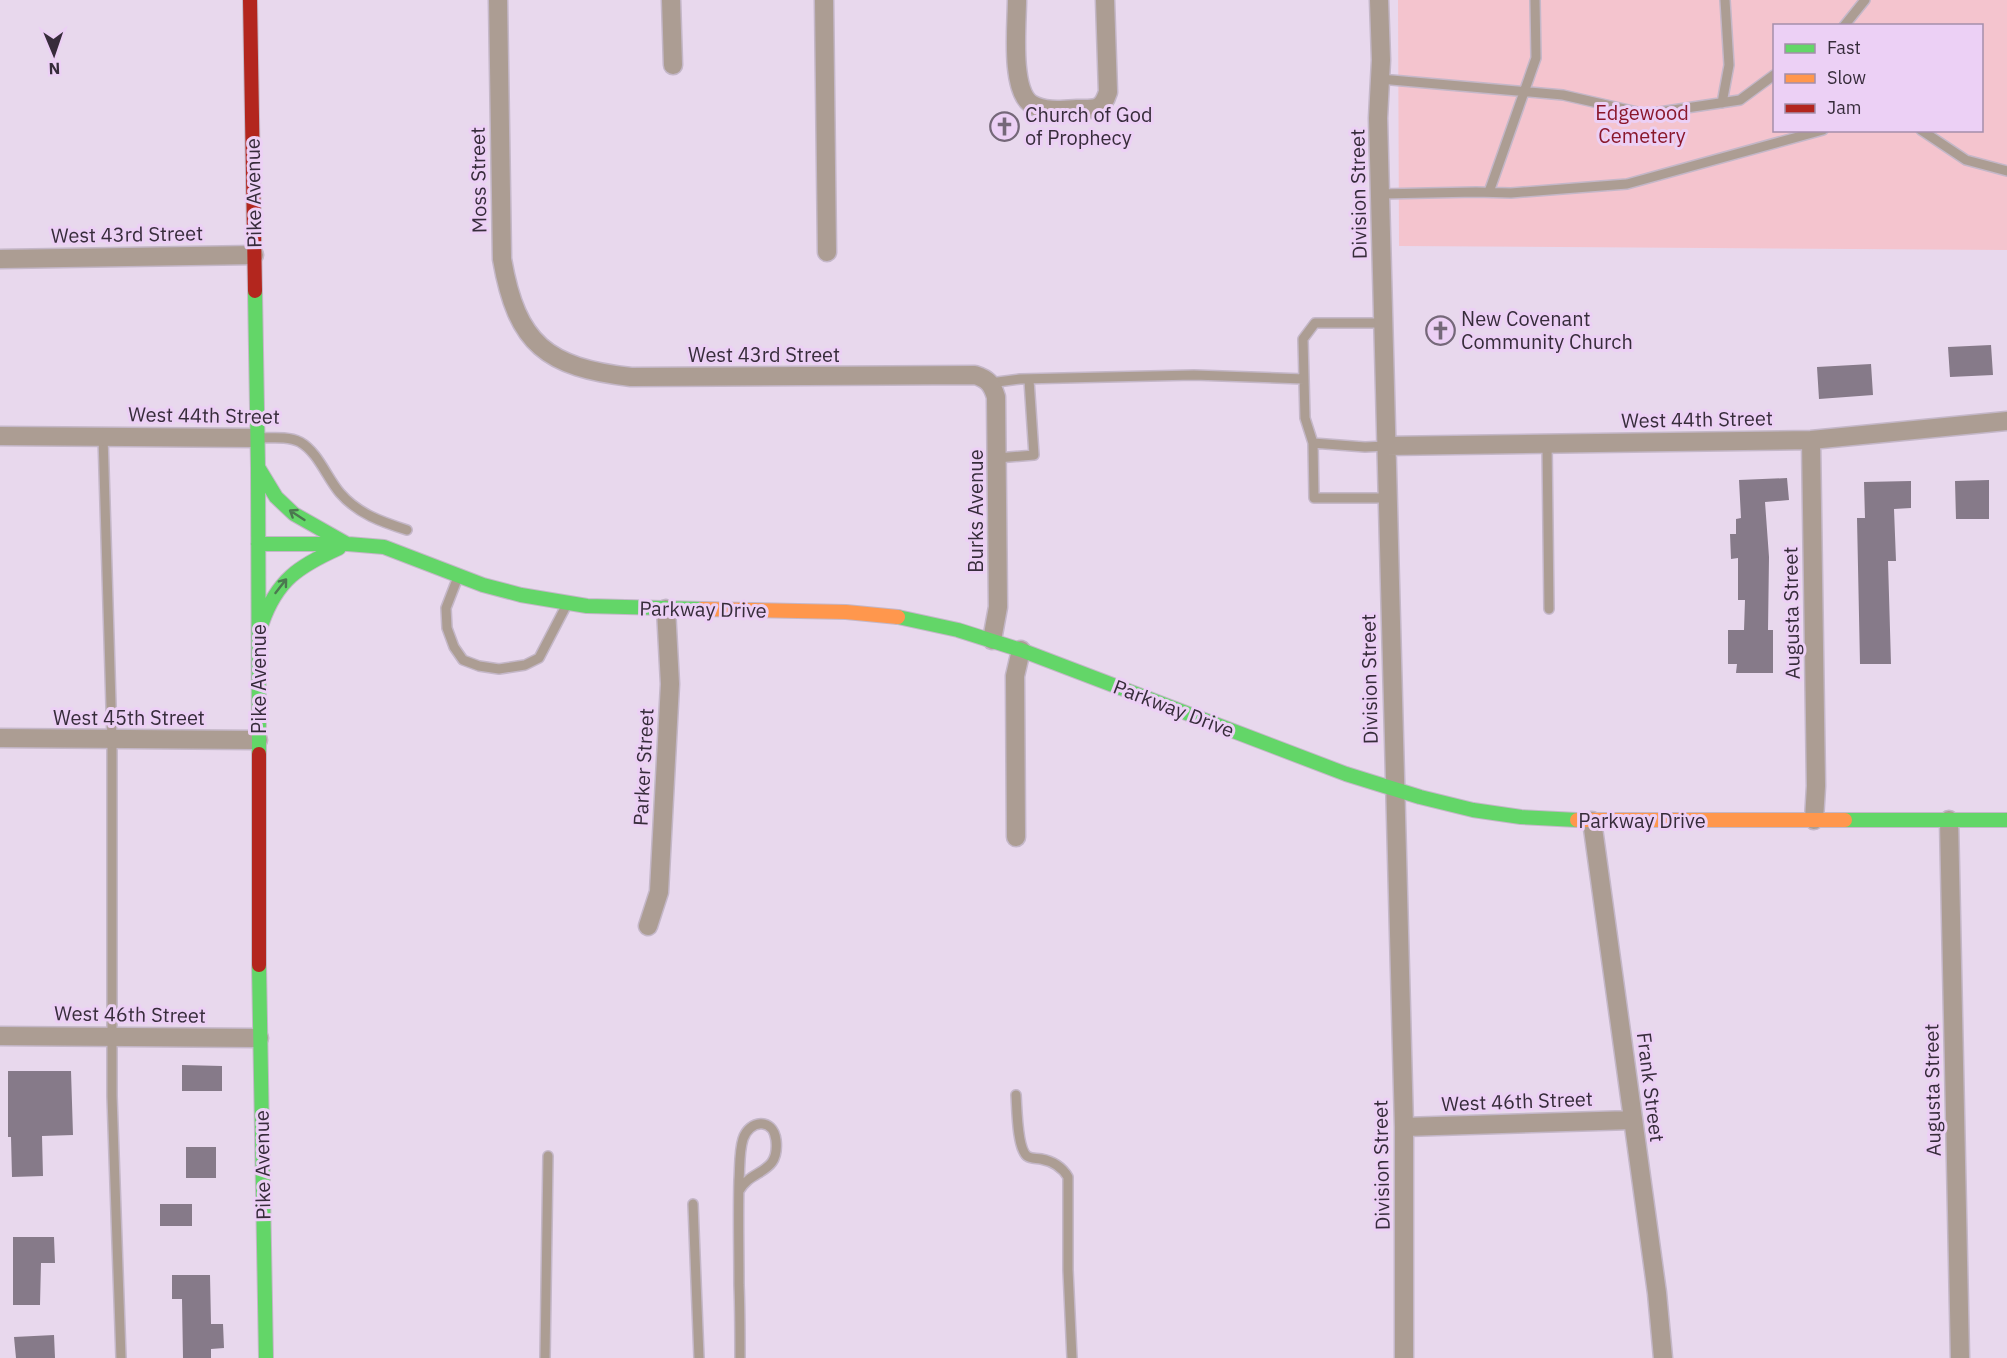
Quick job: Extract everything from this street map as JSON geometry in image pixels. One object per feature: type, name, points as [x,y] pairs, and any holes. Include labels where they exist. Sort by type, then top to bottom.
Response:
[{"type":"street","name":"Pike Avenue","points":[[250,0],[258,468],[259,1038],[266,1358]]},
{"type":"street","name":"Moss Street","points":[[498,0],[502,259],[516,310],[525,328],[542,349]]},
{"type":"street","points":[[671,0],[673,65]]},
{"type":"street","points":[[824,0],[827,252]]},
{"type":"street","points":[[1017,0],[1018,82],[1023,96],[1030,104],[1054,110],[1097,109],[1105,103],[1108,92],[1106,0]]},
{"type":"street","name":"Division Street","points":[[1379,0],[1378,118],[1404,1126],[1404,1358]]},
{"type":"street","name":"West 43rd Street","points":[[0,259],[254,255]]},
{"type":"street","name":"West 43rd Street","points":[[542,349],[555,359],[573,366],[601,374],[631,377],[975,375],[990,383]]},
{"type":"street","name":"Burks Avenue","points":[[990,383],[996,397],[997,458],[998,607],[992,639]]},
{"type":"street","name":"West 44th Street","points":[[1386,446],[1811,440],[2007,421]]},
{"type":"street","name":"West 44th Street","points":[[0,436],[257,438]]},
{"type":"street","name":"Augusta Street","points":[[1811,440],[1816,786],[1814,820]]},
{"type":"street","name":"Parkway Drive","points":[[258,468],[276,497],[294,514],[348,544]]},
{"type":"street","name":"Parkway Drive","points":[[258,544],[348,544],[384,547],[458,577],[521,596],[587,606],[846,612],[896,617],[992,639],[1346,774],[1420,797],[1473,810],[1521,817],[1592,821],[2007,820]]},
{"type":"street","name":"Parkway Drive","points":[[258,638],[267,604],[284,580],[307,562],[348,544]]},
{"type":"street","name":"Parker Street","points":[[648,926],[659,892],[670,684],[666,609]]},
{"type":"street","points":[[1016,837],[1015,676],[1021,650]]},
{"type":"street","name":"West 45th Street","points":[[0,738],[258,740]]},
{"type":"street","name":"Augusta Street","points":[[1949,820],[1960,1358]]},
{"type":"street","name":"Frank Street","points":[[1592,821],[1657,1293],[1663,1358]]},
{"type":"street","name":"West 46th Street","points":[[0,1036],[259,1038]]},
{"type":"street","name":"West 46th Street","points":[[1404,1126],[1632,1120]]},
{"type":"lane","points":[[1489,192],[1501,154],[1526,92],[1536,58],[1535,0]]},
{"type":"lane","points":[[1722,103],[1730,65],[1725,0]]},
{"type":"lane","points":[[1846,24],[1864,0]]},
{"type":"lane","points":[[1380,79],[1563,94],[1646,114],[1740,100],[1773,76]]},
{"type":"lane","points":[[1380,194],[1510,193],[1627,184],[1815,132]]},
{"type":"lane","points":[[1923,132],[1966,159],[2007,171]]},
{"type":"lane","points":[[1383,323],[1315,323],[1303,339],[1305,418],[1313,443],[1314,498],[1388,498]]},
{"type":"lane","points":[[990,383],[1194,375],[1304,379]]},
{"type":"lane","points":[[997,458],[1034,455],[1029,380]]},
{"type":"lane","points":[[103,436],[112,739],[112,1108],[121,1358]]},
{"type":"lane","name":"West 44th Street","points":[[257,438],[289,439],[300,442],[353,506],[378,521],[407,530]]},
{"type":"lane","points":[[1313,443],[1365,447],[1386,446]]},
{"type":"lane","points":[[1547,444],[1549,609]]},
{"type":"lane","points":[[458,577],[446,608],[447,628],[454,647],[463,660],[479,666],[499,669],[525,665],[539,658],[567,603]]},
{"type":"lane","points":[[1016,1095],[1019,1131],[1025,1154],[1030,1158],[1052,1161],[1068,1177],[1068,1270],[1072,1358]]},
{"type":"lane","points":[[739,1191],[748,1180],[772,1164],[776,1155],[775,1136],[771,1127],[764,1124],[754,1125],[743,1138],[740,1151],[739,1191],[740,1358]]},
{"type":"lane","points":[[545,1358],[548,1156]]},
{"type":"lane","points":[[693,1204],[699,1358]]},
{"type":"green space","name":"Edgewood Cemetery","points":[[1398,0],[2007,0],[2007,250],[1399,246]]},
{"type":"building","points":[[1991,345],[1993,375],[1950,377],[1948,347]]},
{"type":"building","points":[[1871,364],[1873,395],[1819,399],[1817,367]]},
{"type":"building","points":[[1787,478],[1789,500],[1765,502],[1769,557],[1768,630],[1773,630],[1773,673],[1736,673],[1737,664],[1728,664],[1728,630],[1744,630],[1745,600],[1738,600],[1738,558],[1731,559],[1730,534],[1736,534],[1736,519],[1741,518],[1739,480]]},
{"type":"building","points":[[1989,480],[1989,519],[1956,519],[1955,481]]},
{"type":"building","points":[[1911,481],[1911,508],[1894,509],[1896,561],[1888,561],[1891,664],[1860,664],[1857,518],[1865,518],[1864,482]]},
{"type":"building","points":[[182,1065],[222,1066],[222,1091],[182,1091]]},
{"type":"building","points":[[8,1071],[71,1071],[73,1135],[42,1136],[43,1176],[12,1177],[11,1137],[8,1137]]},
{"type":"building","points":[[186,1147],[216,1147],[216,1178],[186,1178]]},
{"type":"building","points":[[160,1204],[192,1204],[192,1226],[160,1226]]},
{"type":"building","points":[[13,1237],[54,1237],[55,1263],[41,1263],[40,1305],[13,1305]]},
{"type":"building","points":[[172,1275],[210,1275],[211,1324],[223,1324],[224,1348],[211,1349],[211,1358],[183,1358],[182,1299],[172,1299]]},
{"type":"building","points":[[54,1335],[55,1358],[16,1358],[14,1337]]},
{"type":"traffic: fast","points":[[255,291],[259,754]]},
{"type":"traffic: fast","points":[[259,469],[276,497],[294,514],[347,544]]},
{"type":"traffic: fast","points":[[258,544],[348,544],[384,547],[483,585],[521,595],[587,606],[702,609]]},
{"type":"traffic: fast","points":[[262,623],[275,596],[291,576],[312,561],[339,548]]},
{"type":"traffic: fast","points":[[898,617],[958,630],[1021,650],[1346,774],[1420,797],[1473,810],[1521,817],[1577,820]]},
{"type":"traffic: fast","points":[[1845,820],[2007,820]]},
{"type":"traffic: fast","points":[[259,965],[266,1358]]},
{"type":"traffic: slow","points":[[702,609],[846,612],[898,617]]},
{"type":"traffic: slow","points":[[1577,820],[1845,820]]},
{"type":"traffic: jam","points":[[250,0],[255,291]]},
{"type":"traffic: jam","points":[[259,754],[259,965]]},
{"type":"place","name":"Church of God of Prophecy","points":[[1004,126]]},
{"type":"place","name":"New Covenant Community Church","points":[[1440,330]]}]
